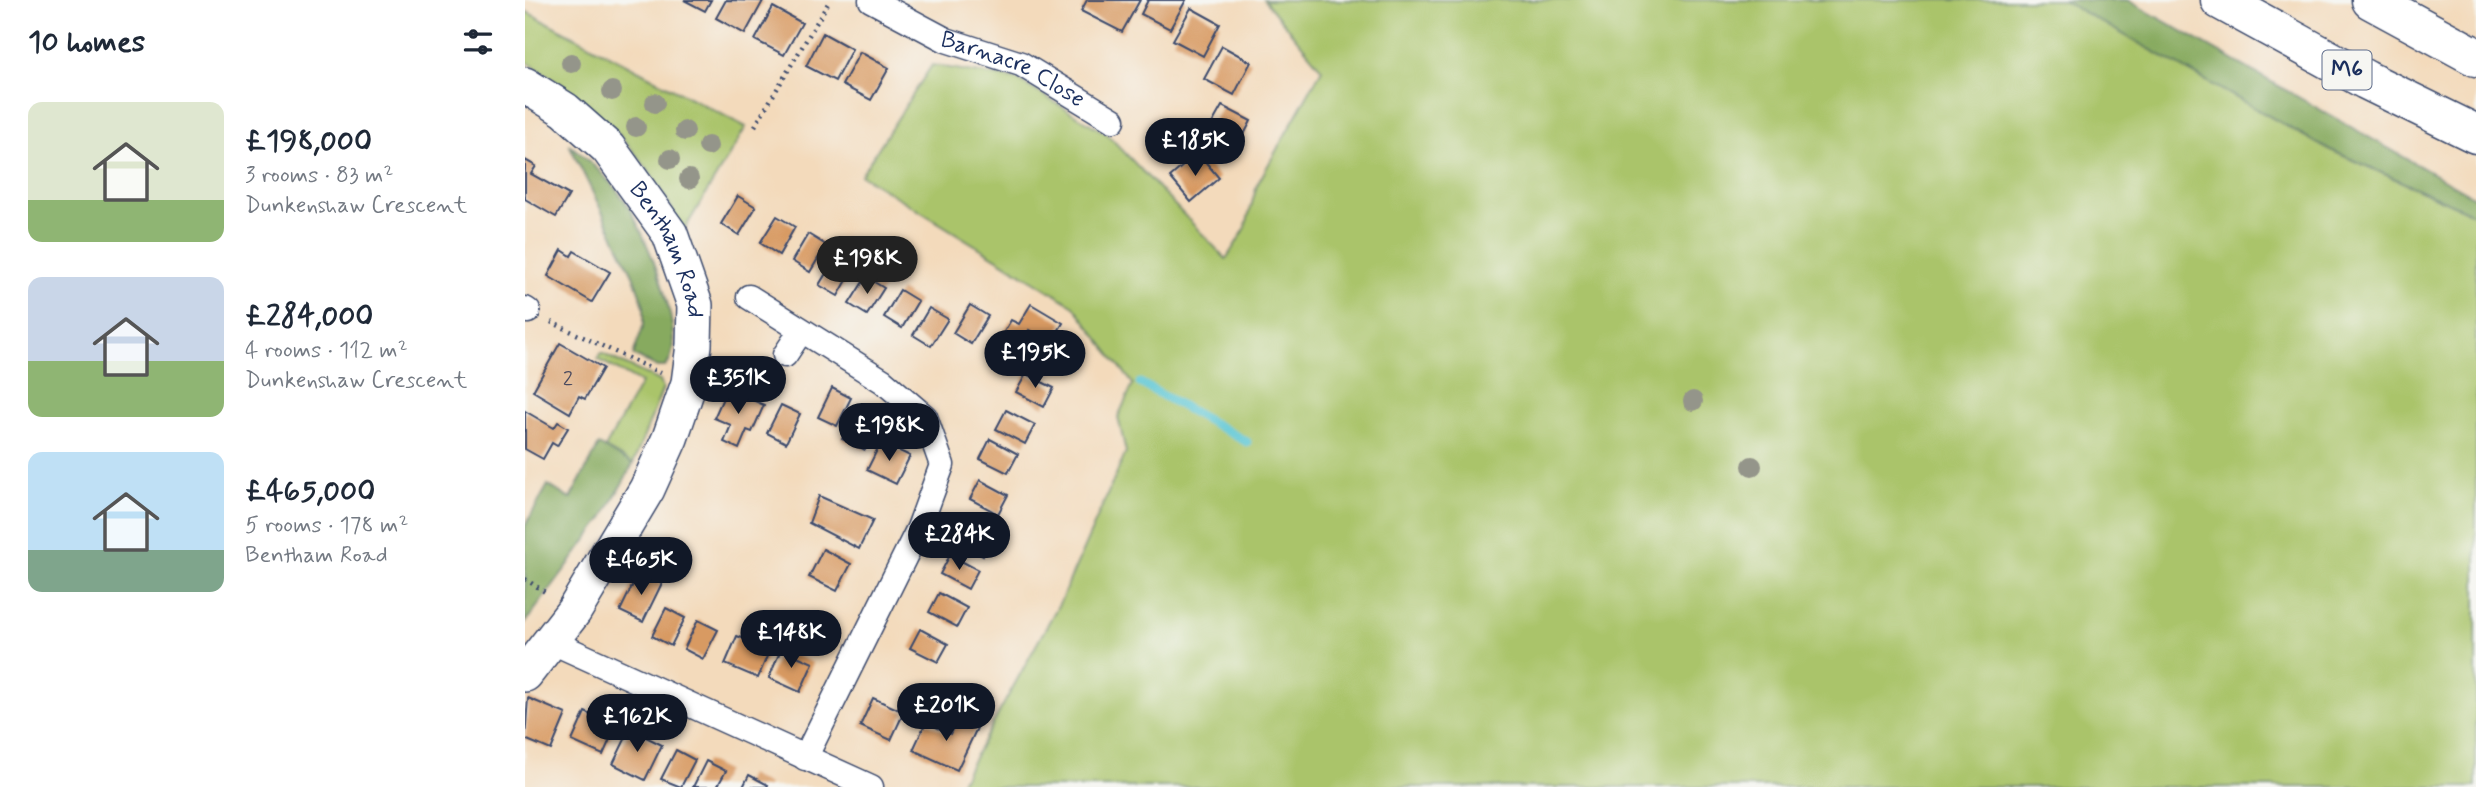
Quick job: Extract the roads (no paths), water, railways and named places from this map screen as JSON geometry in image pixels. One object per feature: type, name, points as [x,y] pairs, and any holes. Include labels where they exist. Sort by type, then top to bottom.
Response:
[{"type":"highway","name":"M6","points":[[2220,0],[2366,80],[2476,134]]},
{"type":"highway","points":[[2371,0],[2476,57]]},
{"type":"street","name":"Barnacre Close","points":[[871,0],[946,40],[1021,64],[1113,120]]},
{"type":"street","name":"Bentham Road","points":[[525,85],[565,110],[608,148],[670,234],[695,304],[694,345],[689,383],[670,438],[647,489],[581,600],[525,674]]},
{"type":"street","points":[[749,298],[883,381],[925,417],[942,465],[919,528],[805,758]]},
{"type":"street","points":[[785,355],[801,331]]},
{"type":"street","points":[[549,641],[871,787]]},
{"type":"waterway","points":[[1140,383],[1247,442]]}]
